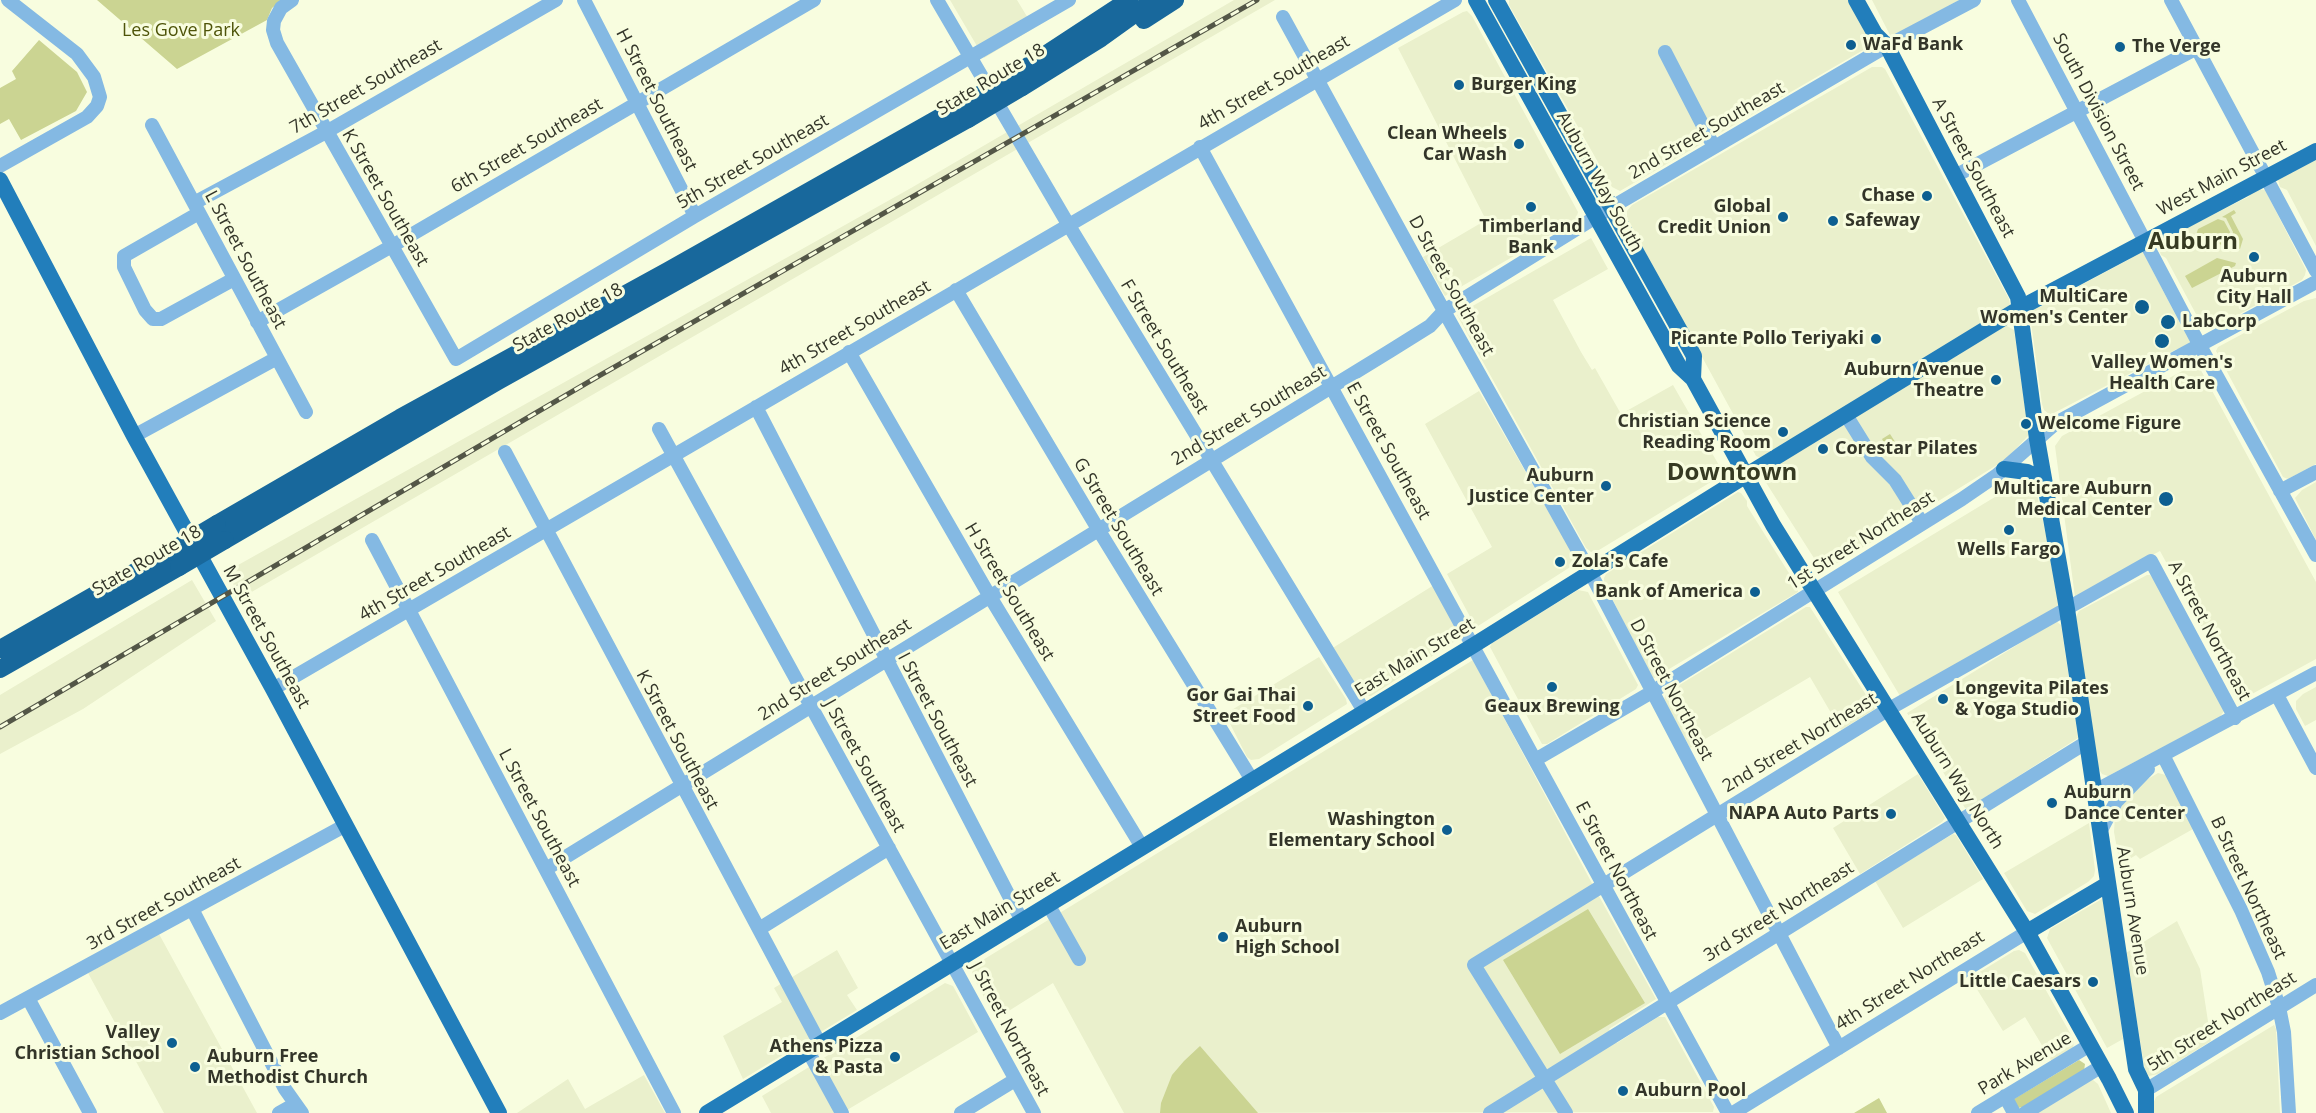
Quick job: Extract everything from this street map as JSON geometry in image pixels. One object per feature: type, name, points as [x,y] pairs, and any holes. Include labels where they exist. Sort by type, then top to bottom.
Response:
[{"type":"highway","points":[[1034,63],[1050,42],[1112,0]]},
{"type":"highway","name":"State Route 18","points":[[1017,82],[1034,63],[1129,0]]},
{"type":"highway","name":"State Route 18","points":[[0,669],[400,418],[668,271],[964,113],[1017,82],[1081,51],[1154,0]]},
{"type":"highway","points":[[1081,51],[1113,39],[1175,0]]},
{"type":"highway","name":"State Route 18","points":[[0,649],[174,559]]},
{"type":"main road","name":"Auburn Way South","points":[[1476,0],[1679,366],[1693,379],[1745,476]]},
{"type":"main road","name":"Auburn Way South","points":[[1496,0],[1694,356],[1693,379]]},
{"type":"main road","name":"A Street Southeast","points":[[1856,0],[1875,34],[1887,46]]},
{"type":"main road","name":"A Street Southeast","points":[[1867,0],[1884,31],[1887,46],[2018,297],[2020,308]]},
{"type":"main road","name":"West Main Street","points":[[2147,241],[2316,151]]},
{"type":"main road","name":"M Street Southeast","points":[[0,180],[134,436],[273,689],[499,1113]]},
{"type":"main road","name":"East Main Street","points":[[707,1113],[1474,645],[2020,308],[2147,241]]},
{"type":"main road","name":"Auburn Avenue","points":[[2020,308],[2037,439],[2067,609],[2136,1070],[2146,1090]]},
{"type":"main road","points":[[2004,469],[2027,472],[2046,488]]},
{"type":"main road","name":"Auburn Way North","points":[[1745,476],[2028,932],[2126,1113]]},
{"type":"main road","name":"4th Street Northeast","points":[[2028,932],[2108,884]]},
{"type":"main road","points":[[2146,1090],[2146,1113]]},
{"type":"street","points":[[0,166],[87,117],[97,106],[100,97],[94,76],[77,54],[8,0]]},
{"type":"street","name":"K Street Southeast","points":[[292,0],[281,8],[274,21],[273,30],[277,43],[456,359]]},
{"type":"street","name":"7th Street Southeast","points":[[234,279],[161,319],[153,319],[124,267],[124,256],[196,208],[556,0]]},
{"type":"street","name":"H Street Southeast","points":[[584,0],[695,216]]},
{"type":"street","name":"6th Street Southeast","points":[[257,321],[392,246],[814,0]]},
{"type":"street","name":"F Street Southeast","points":[[937,0],[1068,224],[1364,711]]},
{"type":"street","name":"5th Street Southeast","points":[[456,359],[695,216],[1069,0]]},
{"type":"street","name":"4th Street Southeast","points":[[273,689],[1455,0]]},
{"type":"street","name":"2nd Street Southeast","points":[[546,869],[1430,326],[1444,311],[1612,207],[1887,46],[1974,0]]},
{"type":"street","name":"South Division Street","points":[[2018,0],[2147,241],[2199,344],[2316,555]]},
{"type":"street","points":[[2172,0],[2316,271]]},
{"type":"street","name":"D Street Southeast","points":[[1283,16],[1590,572]]},
{"type":"street","points":[[1955,176],[2197,48]]},
{"type":"street","points":[[1665,52],[1714,147]]},
{"type":"street","name":"L Street Southeast","points":[[152,125],[306,412]]},
{"type":"street","name":"E Street Southeast","points":[[1200,147],[1474,645]]},
{"type":"street","name":"1st Street Northeast","points":[[1535,760],[1652,692],[1922,524],[2004,469],[2056,423],[2316,282]]},
{"type":"street","name":"G Street Southeast","points":[[956,290],[1098,529],[1252,780]]},
{"type":"street","name":"H Street Southeast","points":[[849,352],[989,595],[1142,847]]},
{"type":"street","points":[[134,436],[277,358]]},
{"type":"street","name":"I Street Southeast","points":[[756,407],[1022,921]]},
{"type":"street","points":[[1846,415],[1872,457],[1895,480],[1922,524]]},
{"type":"street","name":"J Street Southeast","points":[[659,429],[953,963]]},
{"type":"street","name":"K Street Southeast","points":[[505,452],[759,929],[842,1113]]},
{"type":"street","points":[[2280,491],[2316,472]]},
{"type":"street","name":"L Street Southeast","points":[[372,540],[674,1113]]},
{"type":"street","name":"2nd Street Northeast","points":[[1545,1079],[1474,964],[1889,709],[2151,561]]},
{"type":"street","name":"A Street Northeast","points":[[2151,561],[2235,718]]},
{"type":"street","name":"D Street Northeast","points":[[1590,572],[1839,1048]]},
{"type":"street","name":"E Street Northeast","points":[[1474,645],[1666,1003],[1728,1113]]},
{"type":"street","points":[[2095,791],[2316,673]]},
{"type":"street","name":"A Street Northeast","points":[[2277,695],[2316,768]]},
{"type":"street","name":"3rd Street Northeast","points":[[1490,1113],[2087,742]]},
{"type":"street","points":[[2100,832],[2116,802],[2163,755]]},
{"type":"street","name":"B Street Northeast","points":[[2163,755],[2246,920],[2268,972],[2279,1007],[2286,1057],[2289,1113]]},
{"type":"street","name":"3rd Street Southeast","points":[[0,1014],[346,825]]},
{"type":"street","points":[[759,929],[889,848]]},
{"type":"street","points":[[1048,904],[1079,959]]},
{"type":"street","points":[[192,909],[276,1073],[299,1109],[279,1113]]},
{"type":"street","name":"4th Street Northeast","points":[[1732,1113],[2028,932]]},
{"type":"street","name":"J Street Northeast","points":[[953,963],[1034,1113]]},
{"type":"street","name":"5th Street Northeast","points":[[2146,1090],[2316,985]]},
{"type":"street","points":[[28,998],[90,1113]]},
{"type":"street","name":"Park Avenue","points":[[1978,1113],[2090,1045]]},
{"type":"street","points":[[2025,1113],[2102,1066]]},
{"type":"street","points":[[1545,1079],[1566,1113]]},
{"type":"street","points":[[962,1113],[1015,1080]]},
{"type":"street","points":[[2005,1096],[2014,1113]]},
{"type":"shaded area","points":[[950,0],[1017,0],[1034,28],[984,58]]},
{"type":"shaded area","points":[[1234,0],[1275,0],[236,601],[231,569],[911,188]]},
{"type":"shaded area","points":[[1509,0],[1852,0],[1870,38],[1870,43],[1865,49],[1620,191],[1612,187],[1509,5]]},
{"type":"shaded area","points":[[1872,0],[1959,0],[1891,37]]},
{"type":"shaded area","points":[[1467,11],[1472,16],[1578,212],[1576,220],[1445,296],[1423,257],[1486,220],[1398,48]]},
{"type":"shaded area","points":[[1872,67],[1885,69],[2009,299],[2010,305],[1763,459],[1756,456],[1627,219],[1627,211],[1632,205]]},
{"type":"shaded area","points":[[2316,160],[2316,246],[2287,190],[2280,187],[2278,180]]},
{"type":"shaded area","points":[[2256,189],[2265,190],[2306,270],[2305,275],[2302,280],[2212,329],[2204,329],[2158,246],[2164,239],[2248,197]]},
{"type":"shaded area","points":[[1591,238],[1608,269],[1553,300],[1581,352],[1592,370],[1595,368],[1621,414],[1673,385],[1724,474],[1599,550],[1591,552],[1586,548],[1457,315]]},
{"type":"shaded area","points":[[2143,252],[2183,329],[2188,331],[2191,339],[2189,344],[2183,350],[2177,349],[2050,415],[2044,410],[2042,404],[2031,309],[2040,307],[2130,259],[2134,254]]},
{"type":"shaded area","points":[[2316,298],[2316,464],[2288,479],[2283,477],[2216,351],[2218,347],[2304,301]]},
{"type":"shaded area","points":[[2005,325],[2014,330],[2029,434],[2027,437],[2005,460],[1836,564],[1825,569],[1819,566],[1765,481],[1765,469]]},
{"type":"shaded area","name":"Multicare Auburn Medical Center","points":[[2197,363],[2316,582],[2316,659],[2241,700],[2160,551],[2075,597],[2055,446],[2062,436]]},
{"type":"shaded area","points":[[1479,391],[1575,558],[1575,564],[1478,626],[1474,624],[1447,574],[1492,547],[1425,424]]},
{"type":"shaded area","points":[[2023,480],[2030,481],[2036,490],[2059,594],[2057,607],[1900,696],[1838,592]]},
{"type":"shaded area","points":[[2316,482],[2316,540],[2295,498],[2302,490]]},
{"type":"shaded area","points":[[1738,492],[1747,501],[1747,506],[1797,586],[1798,592],[1654,678],[1651,677],[1604,578],[1606,574]]},
{"type":"shaded area","points":[[2147,575],[2153,578],[2224,711],[2220,717],[2108,776],[2102,774],[2098,768],[2075,618],[2079,611]]},
{"type":"shaded area","points":[[192,580],[216,621],[83,709],[0,754],[0,695]]},
{"type":"shaded area","points":[[1434,585],[1463,636],[1371,696],[1361,696],[1331,649]]},
{"type":"shaded area","points":[[1578,590],[1588,592],[1638,685],[1636,689],[1547,744],[1542,744],[1490,647],[1492,643]]},
{"type":"shaded area","points":[[1806,607],[1810,607],[1875,709],[1841,730],[1810,677],[1690,748],[1664,700],[1668,692]]},
{"type":"shaded area","points":[[2056,621],[2061,625],[2078,738],[1965,808],[1907,713]]},
{"type":"shaded area","points":[[1319,657],[1347,704],[1259,759],[1251,760],[1247,757],[1225,714]]},
{"type":"shaded area","name":"Auburn High School","points":[[1473,660],[1656,999],[1609,1029],[1617,1043],[1658,1017],[1665,1017],[1714,1107],[1713,1112],[1124,1113],[1053,983],[996,1019],[972,975],[973,966]]},
{"type":"shaded area","points":[[2316,687],[2316,720],[2305,726],[2296,709],[2296,701]]},
{"type":"shaded area","points":[[2158,773],[2166,775],[2193,829],[2140,859],[2136,855],[2120,865],[2114,832],[2115,816],[2136,786]]},
{"type":"shaded area","points":[[1918,774],[1945,818],[1860,874],[1833,828]]},
{"type":"shaded area","points":[[2089,823],[2094,876],[2035,914],[2027,911],[2004,873]]},
{"type":"shaded area","points":[[1953,834],[1956,835],[1983,879],[1903,928],[1875,881]]},
{"type":"shaded area","points":[[2102,899],[2105,904],[2123,1039],[2107,1048],[2047,938],[2050,929]]},
{"type":"shaded area","points":[[2177,921],[2200,969],[2211,1041],[2158,1074],[2149,1076],[2144,1065],[2126,953]]},
{"type":"shaded area","name":"Valley Christian School","points":[[159,934],[257,1113],[164,1113],[88,973]]},
{"type":"shaded area","points":[[837,950],[858,988],[847,995],[857,1010],[743,1079],[723,1036],[782,1002],[774,988]]},
{"type":"shaded area","points":[[2019,950],[2025,953],[2074,1040],[2073,1049],[2052,1062],[2025,1017],[2003,1031],[1970,978]]},
{"type":"shaded area","points":[[945,983],[953,986],[978,1032],[842,1113],[771,1113],[762,1096]]},
{"type":"shaded area","points":[[2274,1025],[2280,1113],[2152,1113],[2156,1097]]},
{"type":"shaded area","points":[[644,1075],[665,1113],[517,1113],[568,1079],[585,1109]]},
{"type":"shaded area","points":[[2093,1080],[2098,1084],[2111,1113],[2036,1113],[2087,1081]]},
{"type":"green space","name":"Les Gove Park","points":[[97,0],[283,0],[272,8],[267,20],[177,69]]},
{"type":"green space","points":[[39,40],[77,72],[87,92],[76,111],[21,140],[9,119],[0,124],[0,88],[16,79],[12,71]]},
{"type":"green space","points":[[2234,210],[2236,213],[2231,216],[2243,239],[2240,249],[2229,246],[2233,232],[2226,218],[2222,217]]},
{"type":"green space","points":[[2218,219],[2224,221],[2230,232],[2226,246],[2219,244],[2219,241],[2196,235],[2198,229]]},
{"type":"green space","points":[[2217,258],[2236,263],[2235,266],[2192,288],[2185,276]]},
{"type":"green space","points":[[1890,434],[1899,448],[1890,454],[1882,439]]},
{"type":"green space","points":[[1588,909],[1645,1003],[1560,1054],[1503,960]]},
{"type":"green space","points":[[1200,1046],[1258,1113],[1160,1113],[1161,1103],[1172,1075]]},
{"type":"green space","points":[[2079,1060],[2085,1064],[2084,1071],[2023,1107],[2018,1108],[2014,1103],[2014,1099]]},
{"type":"green space","points":[[1879,1098],[1887,1113],[1854,1113]]},
{"type":"railway","points":[[0,727],[597,377],[1257,0]]},
{"type":"place","name":"WaFd Bank","points":[[1851,45]]},
{"type":"place","name":"The Verge","points":[[2120,47]]},
{"type":"place","name":"Burger King","points":[[1459,85]]},
{"type":"place","name":"Clean Wheels Car Wash","points":[[1519,144]]},
{"type":"place","name":"Chase","points":[[1927,196]]},
{"type":"place","name":"Timberland Bank","points":[[1531,207]]},
{"type":"place","name":"Global Credit Union","points":[[1783,217]]},
{"type":"place","name":"Safeway","points":[[1833,221]]},
{"type":"place","name":"Auburn City Hall","points":[[2254,257]]},
{"type":"place","name":"MultiCare Women's Center","points":[[2142,307]]},
{"type":"place","name":"LabCorp","points":[[2168,322]]},
{"type":"place","name":"Picante Pollo Teriyaki","points":[[1876,339]]},
{"type":"place","name":"Valley Women's Health Care","points":[[2162,341]]},
{"type":"place","name":"Auburn Avenue Theatre","points":[[1996,380]]},
{"type":"place","name":"Welcome Figure","points":[[2026,424]]},
{"type":"place","name":"Christian Science Reading Room","points":[[1783,432]]},
{"type":"place","name":"Corestar Pilates","points":[[1823,449]]},
{"type":"place","name":"Auburn Justice Center","points":[[1606,486]]},
{"type":"place","name":"Multicare Auburn Medical Center","points":[[2166,499]]},
{"type":"place","name":"Wells Fargo","points":[[2009,530]]},
{"type":"place","name":"Zola's Cafe","points":[[1560,562]]},
{"type":"place","name":"Bank of America","points":[[1755,592]]},
{"type":"place","name":"Geaux Brewing","points":[[1552,687]]},
{"type":"place","name":"Longevita Pilates & Yoga Studio","points":[[1943,699]]},
{"type":"place","name":"Gor Gai Thai Street Food","points":[[1308,706]]},
{"type":"place","name":"Auburn Dance Center","points":[[2052,803]]},
{"type":"place","name":"NAPA Auto Parts","points":[[1891,814]]},
{"type":"place","name":"Washington Elementary School","points":[[1447,830]]},
{"type":"place","name":"Auburn High School","points":[[1223,937]]},
{"type":"place","name":"Little Caesars","points":[[2093,982]]},
{"type":"place","name":"Valley Christian School","points":[[172,1043]]},
{"type":"place","name":"Athens Pizza & Pasta","points":[[895,1057]]},
{"type":"place","name":"Auburn Free Methodist Church","points":[[195,1067]]},
{"type":"place","name":"Auburn Pool","points":[[1623,1091]]},
{"type":"district","name":"Auburn","points":[[2193,242]]},
{"type":"district","name":"Downtown","points":[[1732,473]]}]
